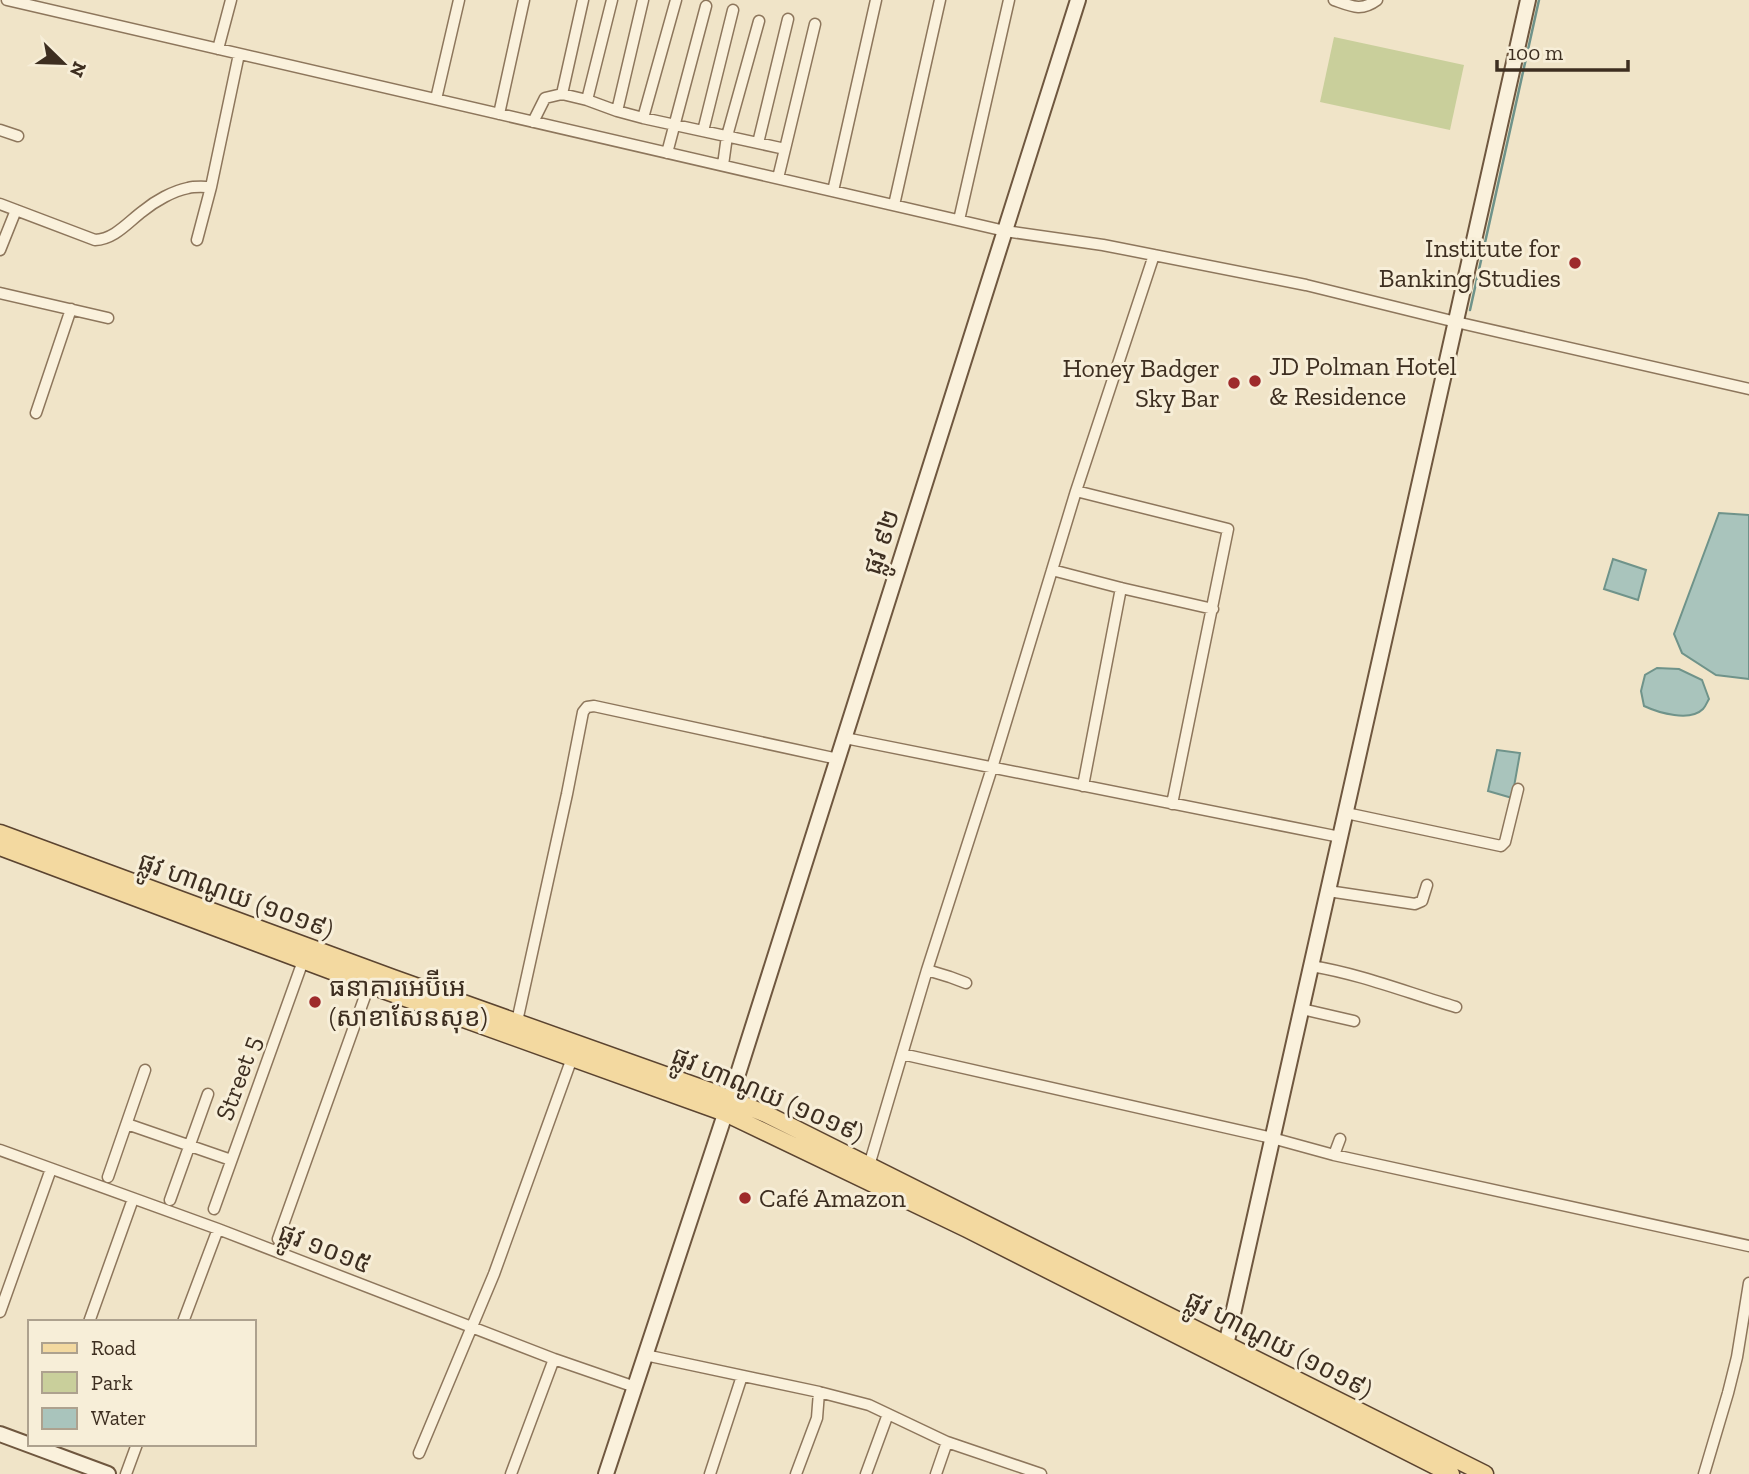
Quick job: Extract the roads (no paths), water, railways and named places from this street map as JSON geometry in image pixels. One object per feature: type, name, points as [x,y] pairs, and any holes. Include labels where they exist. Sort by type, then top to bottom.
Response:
[{"type":"main road","name":"ផ្លូវ ៩២","points":[[606,1474],[728,1106],[1078,0]]},
{"type":"main road","points":[[1224,1352],[1528,0]]},
{"type":"main road","name":"ផ្លូវ ហាណូយ (១០១៩)","points":[[0,833],[248,925],[515,1029],[728,1106]]},
{"type":"main road","name":"ផ្លូវ ហាណូយ (១០១៩)","points":[[0,847],[369,985],[515,1029],[572,1058],[778,1120],[867,1172],[1224,1352],[1451,1474]]},
{"type":"main road","name":"ផ្លូវ ហាណូយ (១០១៩)","points":[[1224,1352],[1485,1474]]},
{"type":"main road","points":[[0,1434],[28,1442]]},
{"type":"main road","points":[[43,1447],[108,1474]]},
{"type":"street","points":[[6,0],[1005,231],[1103,245],[1306,285],[1749,388]]},
{"type":"street","points":[[218,49],[231,0]]},
{"type":"street","points":[[436,99],[459,0]]},
{"type":"street","points":[[499,114],[524,0]]},
{"type":"street","points":[[562,94],[583,0]]},
{"type":"street","points":[[587,100],[612,0]]},
{"type":"street","points":[[617,111],[643,0]]},
{"type":"street","points":[[643,118],[676,0]]},
{"type":"street","points":[[834,191],[876,0]]},
{"type":"street","points":[[894,205],[940,0]]},
{"type":"street","points":[[959,220],[1009,0]]},
{"type":"street","points":[[1334,0],[1359,8],[1377,0]]},
{"type":"street","points":[[667,153],[706,6]]},
{"type":"street","points":[[703,131],[733,10]]},
{"type":"street","points":[[758,144],[788,19]]},
{"type":"street","points":[[723,165],[727,136],[759,21]]},
{"type":"street","points":[[778,178],[815,24]]},
{"type":"street","points":[[197,240],[239,54]]},
{"type":"street","points":[[533,122],[545,98],[562,94],[643,118],[785,149]]},
{"type":"street","points":[[0,130],[18,136]]},
{"type":"street","points":[[0,204],[95,240],[115,234],[161,199],[190,187],[211,187]]},
{"type":"street","points":[[0,250],[16,210]]},
{"type":"street","points":[[867,1172],[1076,491],[1154,255]]},
{"type":"street","points":[[0,293],[108,318]]},
{"type":"street","points":[[36,413],[71,309]]},
{"type":"street","points":[[1076,491],[1228,529],[1172,804]]},
{"type":"street","points":[[1052,570],[1213,609]]},
{"type":"street","points":[[1083,786],[1121,588]]},
{"type":"street","points":[[515,1029],[583,712],[587,707],[594,706],[838,759]]},
{"type":"street","points":[[845,738],[1340,837]]},
{"type":"street","points":[[1346,813],[1501,846],[1505,842],[1518,789]]},
{"type":"street","points":[[1328,891],[1415,904],[1422,901],[1427,885]]},
{"type":"street","name":"Street 5","points":[[214,1209],[303,961]]},
{"type":"street","points":[[1311,967],[1382,982],[1456,1007]]},
{"type":"street","points":[[927,970],[965,983]]},
{"type":"street","points":[[278,1239],[369,985]]},
{"type":"street","points":[[1302,1009],[1354,1021]]},
{"type":"street","points":[[902,1054],[1749,1247]]},
{"type":"street","points":[[419,1453],[498,1261],[572,1058]]},
{"type":"street","points":[[108,1177],[145,1070]]},
{"type":"street","points":[[170,1199],[208,1094]]},
{"type":"street","points":[[127,1124],[232,1160]]},
{"type":"street","points":[[1334,1154],[1340,1139]]},
{"type":"street","name":"ផ្លូវ ១០១៥","points":[[0,1150],[218,1229],[554,1359],[635,1387]]},
{"type":"street","points":[[0,1311],[51,1169]]},
{"type":"street","points":[[90,1320],[134,1199]]},
{"type":"street","points":[[184,1320],[218,1229]]},
{"type":"street","points":[[1704,1474],[1734,1369],[1749,1283]]},
{"type":"street","points":[[645,1355],[869,1405],[947,1442],[1013,1469],[1041,1474]]},
{"type":"street","points":[[511,1474],[554,1359]]},
{"type":"street","points":[[710,1474],[742,1376]]},
{"type":"street","points":[[796,1474],[817,1418],[819,1392]]},
{"type":"street","points":[[866,1474],[888,1414]]},
{"type":"street","points":[[936,1474],[947,1442]]},
{"type":"street","points":[[126,1474],[136,1446]]},
{"type":"water","points":[[1719,513],[1749,515],[1749,679],[1716,675],[1682,653],[1674,634]]},
{"type":"water","points":[[1613,559],[1646,570],[1638,600],[1604,589]]},
{"type":"water","points":[[1657,668],[1679,669],[1702,680],[1709,699],[1704,708],[1697,713],[1683,716],[1644,706],[1641,691],[1645,675]]},
{"type":"water","points":[[1497,750],[1520,753],[1512,798],[1488,791]]},
{"type":"waterway","points":[[1470,310],[1539,0]]},
{"type":"place","name":"Institute for Banking Studies","points":[[1575,263]]},
{"type":"place","name":"JD Polman Hotel & Residence","points":[[1255,381]]},
{"type":"place","name":"Honey Badger Sky Bar","points":[[1234,383]]},
{"type":"place","name":"ធនាគារអេប៊ីអេ (សាខាសែនសុខ)","points":[[315,1002]]},
{"type":"place","name":"Café Amazon","points":[[745,1198]]}]
